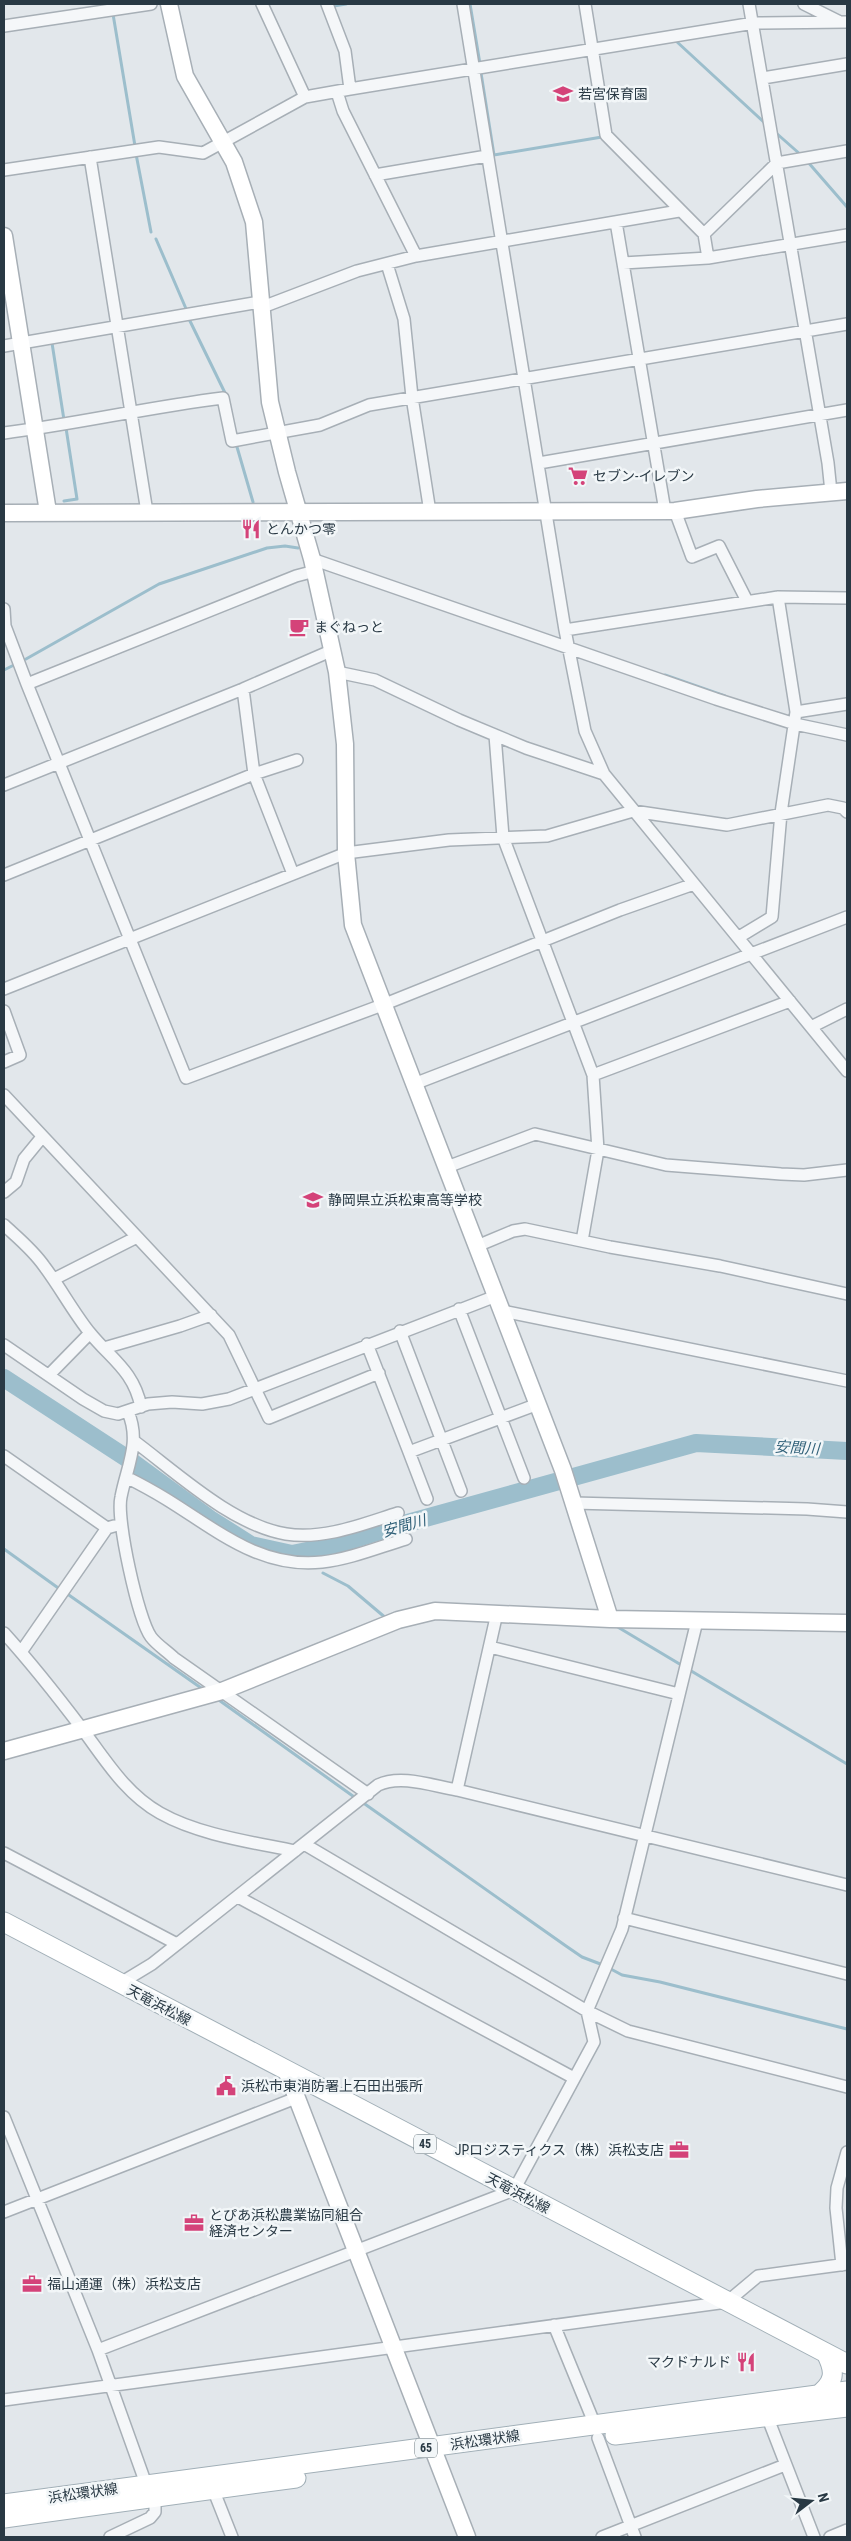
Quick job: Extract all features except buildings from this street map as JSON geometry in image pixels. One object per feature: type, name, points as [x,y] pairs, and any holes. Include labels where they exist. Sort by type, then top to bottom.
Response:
[{"type":"main road","name":"天竜浜松線","points":[[4,1922],[119,1984],[847,2364]]},
{"type":"main road","points":[[816,2396],[827,2388],[833,2375],[831,2362],[826,2353]]},
{"type":"main road","name":"浜松環状線","points":[[4,2504],[151,2491],[596,2431],[847,2392]]},
{"type":"main road","name":"浜松環状線","points":[[596,2431],[847,2407]]},
{"type":"main road","name":"浜松環状線","points":[[4,2518],[151,2491],[213,2489],[434,2453]]},
{"type":"street","points":[[4,26],[150,4]]},
{"type":"street","points":[[169,4],[186,76],[223,140],[244,189],[254,222],[260,305],[269,363],[270,402],[314,565],[337,672],[345,744],[346,853],[353,925],[563,1470],[610,1619]]},
{"type":"street","points":[[262,4],[305,97]]},
{"type":"street","points":[[326,4],[345,51],[350,89]]},
{"type":"street","points":[[463,4],[540,463],[565,630],[585,731],[604,774],[847,1071]]},
{"type":"street","points":[[585,4],[606,135],[679,211],[704,234],[708,258]]},
{"type":"street","points":[[750,4],[818,416],[828,463],[831,492]]},
{"type":"street","points":[[804,4],[844,22]]},
{"type":"street","points":[[4,170],[160,148],[203,153],[223,140],[305,97],[350,89],[474,70],[754,22],[844,22]]},
{"type":"street","points":[[763,78],[847,64]]},
{"type":"street","points":[[337,92],[343,111],[416,256]]},
{"type":"street","points":[[704,234],[777,163],[847,151]]},
{"type":"street","points":[[375,175],[487,156]]},
{"type":"street","points":[[90,157],[147,512]]},
{"type":"street","points":[[4,346],[260,305],[350,273],[416,256],[679,211]]},
{"type":"street","points":[[616,222],[653,442],[670,511],[692,557],[719,546],[747,601]]},
{"type":"street","points":[[623,263],[708,258],[847,235]]},
{"type":"street","points":[[4,236],[48,512]]},
{"type":"street","points":[[387,264],[404,318],[412,397],[430,512]]},
{"type":"street","points":[[4,433],[130,413],[160,406],[223,398],[232,442],[320,425],[369,404],[847,324]]},
{"type":"street","points":[[540,463],[847,410]]},
{"type":"street","points":[[4,513],[670,511],[757,499],[847,491]]},
{"type":"street","points":[[27,684],[296,576],[314,565],[795,724],[847,735]]},
{"type":"street","points":[[565,630],[778,596],[847,598]]},
{"type":"street","points":[[739,937],[772,917],[781,813],[795,724],[796,712],[778,596]]},
{"type":"street","points":[[4,609],[4,626],[186,1078],[385,1004],[542,943],[620,910],[694,884]]},
{"type":"street","points":[[4,785],[243,689],[332,650]]},
{"type":"street","points":[[337,672],[376,680],[495,735],[604,774]]},
{"type":"street","points":[[243,689],[254,774],[293,874]]},
{"type":"street","points":[[796,712],[847,704]]},
{"type":"street","points":[[495,735],[502,837],[593,1075],[598,1150],[582,1241]]},
{"type":"street","points":[[4,875],[254,774],[297,760]]},
{"type":"street","points":[[4,989],[346,853],[427,843],[502,837],[546,836],[633,811],[727,825],[828,805],[843,808],[847,812]]},
{"type":"street","points":[[414,1084],[847,917]]},
{"type":"street","points":[[593,1075],[790,1001]]},
{"type":"street","points":[[811,1027],[847,1009]]},
{"type":"street","points":[[4,1011],[20,1055],[4,1062]]},
{"type":"street","points":[[4,1094],[42,1137],[230,1335],[269,1418],[379,1373]]},
{"type":"street","points":[[447,1167],[535,1134],[666,1165],[781,1174],[847,1170]]},
{"type":"street","points":[[4,1192],[16,1182],[24,1159],[42,1137]]},
{"type":"street","points":[[4,1225],[29,1247],[54,1279],[90,1333],[132,1380],[141,1407]]},
{"type":"street","points":[[477,1246],[512,1231],[525,1229],[720,1266],[847,1294]]},
{"type":"street","points":[[54,1279],[137,1237]]},
{"type":"street","points":[[4,1345],[104,1411],[118,1414],[141,1407],[172,1402],[202,1404],[229,1399],[459,1309],[499,1304],[847,1381]]},
{"type":"street","points":[[459,1309],[524,1478]]},
{"type":"street","points":[[104,1348],[180,1326],[210,1315]]},
{"type":"street","points":[[400,1331],[461,1491]]},
{"type":"street","points":[[49,1375],[90,1333]]},
{"type":"street","points":[[368,1344],[427,1499]]},
{"type":"street","points":[[409,1452],[538,1404]]},
{"type":"street","points":[[128,1412],[134,1426],[134,1441],[120,1498],[121,1525],[142,1613],[151,1637],[214,1693],[366,1795]]},
{"type":"street","points":[[134,1441],[232,1512],[271,1530],[287,1534],[318,1534],[342,1530],[398,1513]]},
{"type":"street","points":[[4,1456],[107,1528]]},
{"type":"street","points":[[126,1476],[166,1499],[225,1539],[256,1554],[294,1562],[322,1562],[406,1539]]},
{"type":"street","points":[[571,1498],[847,1512]]},
{"type":"street","points":[[21,1652],[107,1528],[121,1525]]},
{"type":"street","points":[[4,1751],[214,1693],[391,1623],[435,1610],[610,1619],[847,1623]]},
{"type":"street","points":[[457,1790],[497,1613]]},
{"type":"street","points":[[98,2350],[357,2252],[514,2190],[594,2042],[587,2011],[624,1918],[698,1621]]},
{"type":"street","points":[[4,1633],[83,1730],[119,1780],[161,1814],[220,1836],[300,1847],[587,2011],[628,2031],[847,2087]]},
{"type":"street","points":[[490,1647],[679,1694]]},
{"type":"street","points":[[119,1984],[152,1964],[366,1795],[386,1782],[402,1781],[457,1790],[645,1834],[847,1885]]},
{"type":"street","points":[[4,1853],[177,1944]]},
{"type":"street","points":[[238,1897],[574,2078]]},
{"type":"street","points":[[624,1918],[847,1974]]},
{"type":"street","points":[[286,2070],[467,2537]]},
{"type":"street","points":[[4,2212],[296,2098]]},
{"type":"street","points":[[4,2117],[98,2350],[151,2491],[155,2512],[150,2518],[110,2537]]},
{"type":"street","points":[[4,2400],[728,2302],[758,2276],[845,2265],[836,2208],[837,2188],[847,2152]]},
{"type":"street","points":[[554,2325],[636,2537]]},
{"type":"street","points":[[767,2416],[814,2537]]},
{"type":"street","points":[[602,2537],[785,2465]]},
{"type":"street","points":[[213,2489],[232,2537]]},
{"type":"street","points":[[830,2537],[847,2530]]},
{"type":"waterway","points":[[334,6],[346,4]]},
{"type":"waterway","points":[[470,4],[480,64]]},
{"type":"waterway","points":[[113,14],[135,146]]},
{"type":"waterway","points":[[676,41],[767,125]]},
{"type":"waterway","points":[[481,73],[494,155],[602,137],[602,134]]},
{"type":"waterway","points":[[775,132],[801,155]]},
{"type":"waterway","points":[[136,154],[151,232]]},
{"type":"waterway","points":[[807,161],[847,207]]},
{"type":"waterway","points":[[156,239],[187,311]]},
{"type":"waterway","points":[[189,319],[227,397]]},
{"type":"waterway","points":[[49,343],[52,343],[64,420]]},
{"type":"waterway","points":[[64,501],[77,499],[66,428]]},
{"type":"waterway","points":[[237,447],[253,502]]},
{"type":"waterway","points":[[26,659],[159,584],[267,548],[285,546],[298,548]]},
{"type":"waterway","points":[[4,670],[16,664]]},
{"type":"waterway","points":[[665,675],[725,696]]},
{"type":"waterway","name":"安間川","points":[[4,1378],[128,1459],[210,1519],[251,1545],[292,1554],[336,1545],[393,1527],[696,1443],[847,1451]]},
{"type":"waterway","points":[[4,1549],[61,1590]]},
{"type":"waterway","points":[[323,1573],[348,1586],[387,1619]]},
{"type":"waterway","points":[[66,1593],[204,1690]]},
{"type":"waterway","points":[[616,1626],[847,1764]]},
{"type":"waterway","points":[[216,1698],[357,1799]]},
{"type":"waterway","points":[[362,1802],[582,1957],[603,1965]]},
{"type":"waterway","points":[[609,1968],[622,1975],[660,1982],[847,2029]]},
{"type":"place","name":"若宮保育園","points":[[563,94]]},
{"type":"place","name":"セブン-イレブン","points":[[578,476]]},
{"type":"place","name":"とんかつ零","points":[[251,529]]},
{"type":"place","name":"まぐねっと","points":[[299,627]]},
{"type":"place","name":"静岡県立浜松東高等学校","points":[[313,1200]]},
{"type":"place","name":"浜松市東消防署上石田出張所","points":[[226,2086]]},
{"type":"place","name":"JPロジスティクス（株）浜松支店","points":[[679,2150]]},
{"type":"place","name":"とぴあ浜松農業協同組合 経済センター","points":[[194,2223]]},
{"type":"place","name":"福山通運（株）浜松支店","points":[[32,2284]]},
{"type":"place","name":"マクドナルド","points":[[746,2362]]}]
